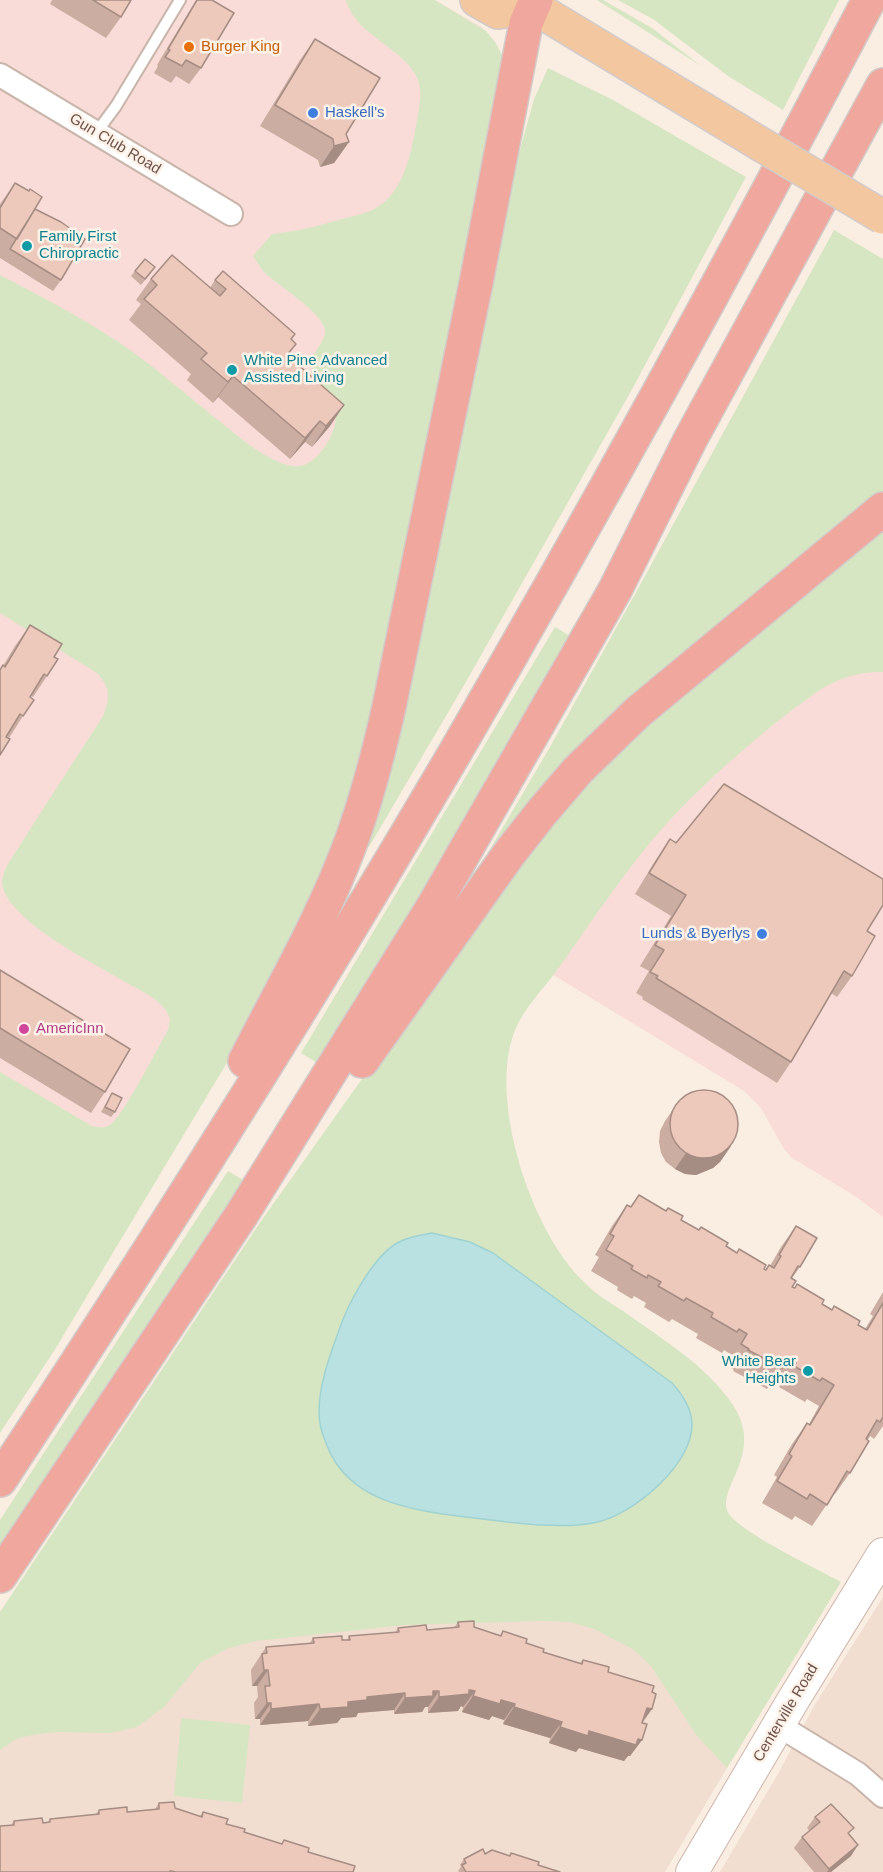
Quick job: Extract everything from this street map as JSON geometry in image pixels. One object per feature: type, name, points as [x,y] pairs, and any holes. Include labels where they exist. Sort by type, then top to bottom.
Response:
[{"type":"highway","points":[[0,1480],[263,1070],[370,895],[546,595],[731,261],[869,0]]},
{"type":"highway","points":[[144,1258],[319,916],[343,863],[365,802],[389,707],[476,283],[526,23],[533,2]]},
{"type":"highway","points":[[0,1576],[193,1289],[434,906],[615,590],[690,440],[883,85]]},
{"type":"highway","points":[[193,1289],[337,1097],[509,854],[560,791],[638,712],[883,508]]},
{"type":"main road","points":[[477,0],[498,12],[533,2],[718,118],[883,217]]},
{"type":"main road","name":"Centerville Road","points":[[692,1872],[778,1725],[883,1554]]},
{"type":"street","name":"Gun Club Road","points":[[0,75],[231,214]]},
{"type":"street","points":[[778,1725],[858,1774],[883,1796]]},
{"type":"lane","points":[[96,133],[116,106],[180,0]]},
{"type":"shaded area","points":[[0,0],[435,0],[483,28],[144,1168],[0,1081]]},
{"type":"shaded area","points":[[883,546],[883,1217],[855,1196],[792,1158],[784,1149],[761,1108],[744,1091],[481,931]]},
{"type":"shaded area","points":[[217,1309],[796,1652],[665,1872],[0,1872],[0,1632]]},
{"type":"shaded area","points":[[883,1597],[883,1872],[720,1872],[779,1772],[814,1706]]},
{"type":"green space","points":[[346,0],[435,0],[486,31],[501,53],[504,66],[348,827],[243,1036],[54,1351],[0,1433],[0,1072],[92,1126],[106,1127],[116,1119],[131,1096],[168,1030],[170,1019],[164,1007],[153,998],[76,954],[36,926],[19,912],[7,897],[2,883],[9,862],[103,716],[108,693],[97,673],[0,613],[0,275],[78,317],[123,345],[262,454],[292,466],[301,466],[317,457],[329,440],[336,421],[336,413],[310,366],[323,340],[325,331],[323,324],[309,308],[264,272],[253,256],[272,234],[304,229],[360,214],[384,203],[399,184],[404,173],[414,137],[420,98],[419,85],[414,72],[397,54],[358,21]]},
{"type":"green space","points":[[597,0],[603,0],[652,28],[701,66]]},
{"type":"green space","points":[[618,0],[839,0],[783,110],[728,76],[653,19]]},
{"type":"green space","points":[[548,68],[613,100],[746,177],[630,393],[369,847],[366,846],[512,179],[534,99]]},
{"type":"green space","points":[[834,230],[883,259],[883,493],[716,632],[475,875],[550,747]]},
{"type":"green space","points":[[883,523],[883,672],[845,678],[814,694],[740,753],[675,815],[623,878],[526,1010],[512,1039],[507,1067],[507,1099],[520,1167],[547,1232],[564,1259],[592,1289],[665,1340],[705,1373],[728,1398],[740,1418],[744,1436],[743,1452],[728,1493],[726,1504],[729,1514],[749,1531],[841,1582],[727,1768],[697,1736],[651,1666],[633,1649],[594,1629],[570,1622],[542,1621],[404,1625],[256,1641],[229,1648],[200,1663],[164,1707],[137,1727],[111,1733],[57,1732],[32,1735],[16,1739],[0,1750],[0,1612],[259,1224],[496,890],[612,753]],"holes":[[[432,1233],[470,1242],[493,1253],[672,1383],[687,1448],[669,1472],[647,1495],[621,1513],[592,1523],[565,1525],[433,1513],[321,1389],[348,1309],[370,1270],[383,1254],[401,1241]]]},
{"type":"green space","points":[[555,627],[572,637],[479,798],[319,1064],[301,1053]]},
{"type":"green space","points":[[228,1171],[245,1181],[0,1549],[0,1520]]},
{"type":"green space","points":[[181,1718],[250,1725],[242,1803],[174,1796]]},
{"type":"water","points":[[432,1233],[470,1242],[493,1253],[672,1383],[688,1406],[692,1423],[690,1439],[672,1471],[642,1500],[608,1519],[578,1525],[529,1524],[466,1517],[424,1511],[383,1500],[349,1478],[336,1463],[322,1432],[319,1402],[325,1372],[342,1322],[362,1283],[388,1250],[405,1239]]},
{"type":"building","points":[[93,0],[131,0],[121,17]]},
{"type":"building","name":"Burger King","points":[[197,0],[212,0],[234,13],[201,68],[186,60],[182,66],[165,57]]},
{"type":"building","name":"Haskell's","points":[[315,39],[380,78],[346,134],[349,142],[334,146],[333,139],[275,105]]},
{"type":"building","points":[[15,183],[42,197],[17,239],[0,228],[0,208]]},
{"type":"building","points":[[35,209],[61,222],[85,239],[61,280],[10,249]]},
{"type":"building","points":[[172,255],[220,296],[226,289],[215,280],[223,271],[295,334],[291,339],[296,344],[287,355],[344,405],[326,426],[320,421],[305,438],[233,376],[228,382],[201,359],[207,353],[144,299],[157,285],[151,279]]},
{"type":"building","points":[[145,259],[155,267],[145,279],[135,271]]},
{"type":"building","points":[[30,625],[62,644],[54,657],[58,659],[47,676],[44,674],[30,697],[34,700],[23,716],[20,714],[6,737],[10,739],[0,755],[0,670],[3,665],[5,667]]},
{"type":"building","name":"Lunds & Byerlys","points":[[724,784],[883,879],[883,905],[867,931],[875,936],[852,976],[844,971],[791,1062],[656,978],[658,976],[650,972],[664,950],[655,945],[686,895],[649,873],[670,839],[676,843]]},
{"type":"building","points":[[0,970],[130,1049],[105,1092],[0,1028]]},
{"type":"building","points":[[704,1090],[717,1093],[728,1100],[735,1111],[738,1124],[735,1137],[728,1148],[717,1155],[704,1158],[691,1155],[680,1148],[673,1137],[670,1124],[673,1111],[680,1100],[691,1093]]},
{"type":"building","points":[[112,1093],[122,1098],[115,1112],[105,1107]]},
{"type":"building","name":"White Bear Heights","points":[[639,1195],[666,1211],[668,1208],[683,1216],[681,1220],[699,1230],[701,1227],[728,1243],[726,1246],[737,1253],[739,1249],[766,1265],[764,1269],[766,1270],[769,1265],[774,1268],[796,1226],[817,1238],[791,1278],[796,1281],[792,1287],[795,1288],[797,1284],[824,1300],[822,1304],[832,1310],[834,1306],[860,1321],[858,1325],[867,1330],[883,1303],[883,1417],[880,1422],[877,1420],[866,1439],[869,1441],[850,1473],[847,1471],[827,1505],[810,1494],[807,1499],[777,1481],[792,1456],[789,1454],[807,1423],[810,1425],[834,1385],[822,1378],[820,1381],[794,1366],[796,1363],[788,1358],[782,1368],[748,1350],[741,1344],[747,1334],[739,1329],[737,1332],[711,1317],[713,1313],[686,1298],[684,1301],[658,1286],[661,1282],[648,1275],[647,1278],[631,1269],[633,1266],[606,1250],[614,1236],[610,1234],[627,1205],[631,1207]]},
{"type":"building","points":[[474,1621],[474,1627],[501,1636],[503,1631],[527,1639],[526,1643],[544,1649],[543,1652],[582,1664],[583,1660],[609,1667],[608,1672],[654,1686],[652,1692],[656,1694],[652,1709],[647,1708],[642,1723],[647,1724],[642,1740],[638,1739],[636,1745],[589,1731],[588,1736],[560,1727],[562,1722],[514,1707],[515,1704],[501,1700],[500,1704],[473,1696],[475,1691],[470,1690],[469,1694],[439,1697],[439,1691],[433,1691],[433,1696],[405,1698],[405,1693],[367,1697],[367,1700],[348,1702],[348,1707],[320,1709],[319,1704],[271,1709],[271,1703],[267,1703],[265,1686],[270,1686],[268,1670],[264,1670],[262,1654],[267,1653],[266,1647],[314,1643],[313,1638],[342,1636],[342,1640],[350,1640],[349,1636],[399,1632],[398,1628],[426,1625],[427,1630],[459,1627],[458,1622]]},
{"type":"building","points":[[174,1802],[175,1808],[202,1817],[203,1812],[228,1819],[226,1824],[245,1829],[244,1832],[282,1844],[284,1840],[309,1848],[308,1852],[355,1866],[353,1872],[0,1872],[0,1826],[14,1825],[14,1821],[42,1818],[43,1823],[50,1822],[50,1819],[99,1814],[99,1810],[127,1807],[127,1812],[159,1809],[159,1803]]},
{"type":"building","points":[[831,1804],[854,1828],[848,1833],[858,1845],[829,1869],[802,1837],[820,1822],[815,1817]]},
{"type":"building","points":[[483,1849],[485,1854],[492,1850],[510,1856],[511,1853],[560,1872],[466,1872],[462,1865],[466,1863],[464,1859]]},
{"type":"place","name":"Burger King","points":[[189,47]]},
{"type":"place","name":"Haskell's","points":[[313,113]]},
{"type":"place","name":"Family First Chiropractic","points":[[27,246]]},
{"type":"place","name":"White Pine Advanced Assisted Living","points":[[232,370]]},
{"type":"place","name":"Lunds & Byerlys","points":[[762,934]]},
{"type":"place","name":"AmericInn","points":[[24,1029]]},
{"type":"place","name":"White Bear Heights","points":[[808,1371]]}]
